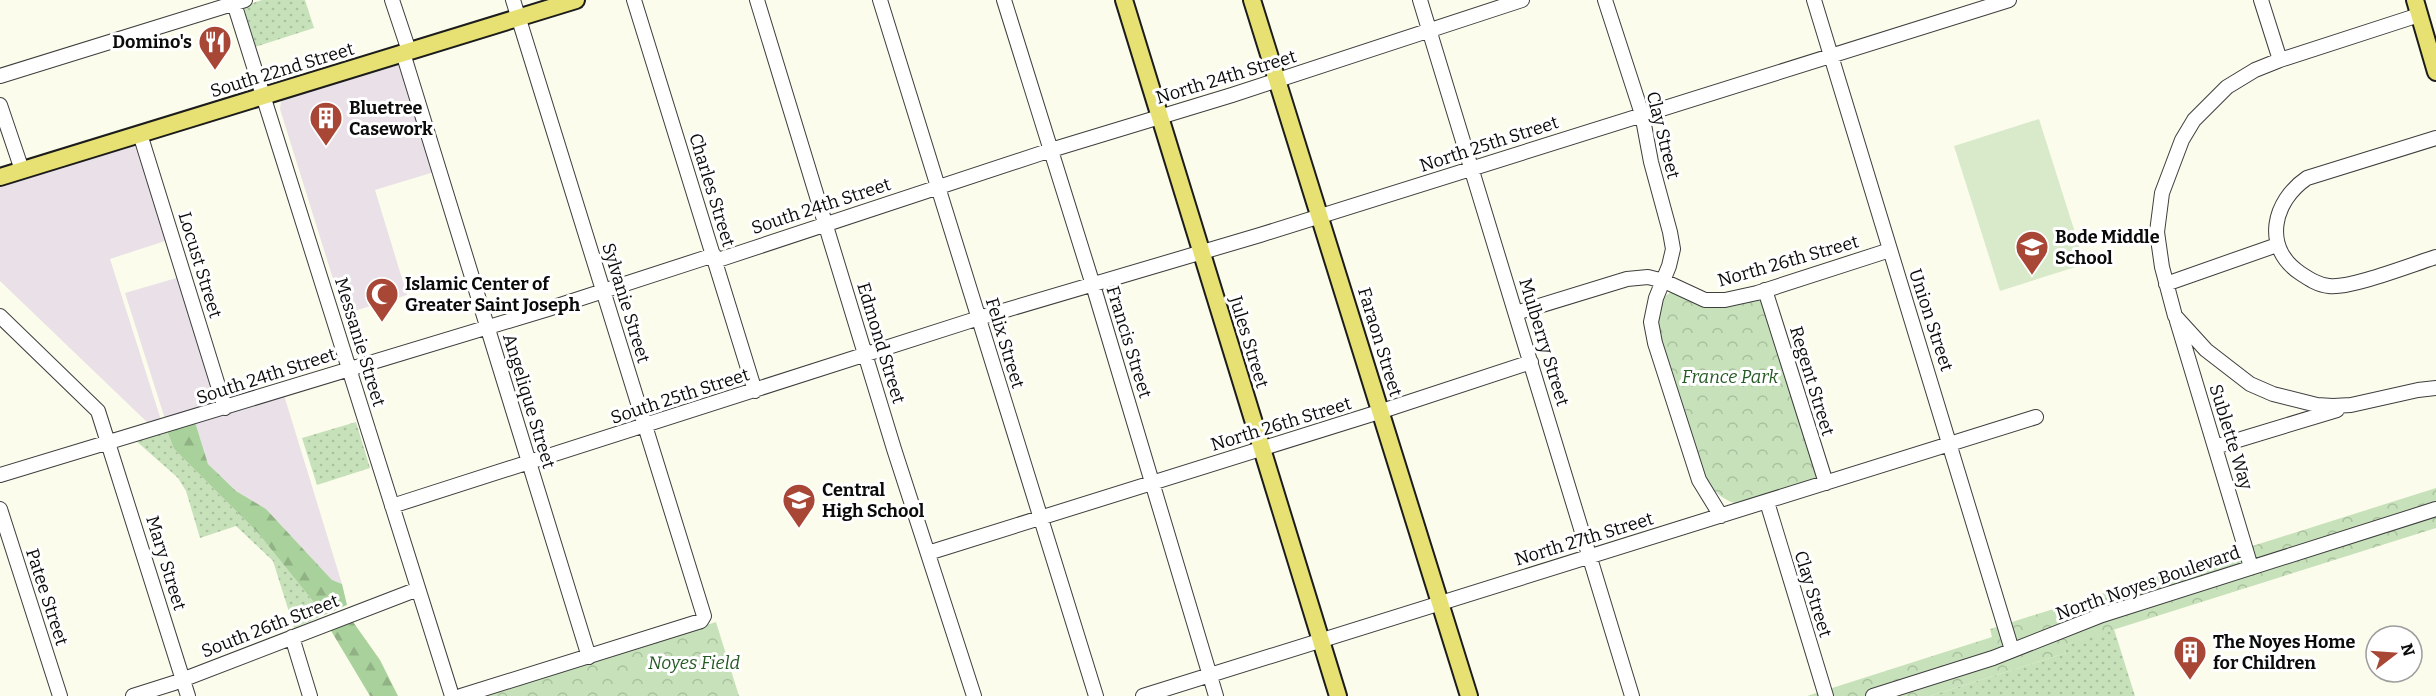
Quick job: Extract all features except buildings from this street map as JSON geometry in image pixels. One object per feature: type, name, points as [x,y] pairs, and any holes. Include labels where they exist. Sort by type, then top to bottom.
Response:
[{"type":"main road","name":"South 22nd Street","points":[[0,177],[576,0]]},
{"type":"main road","name":"Jules Street","points":[[1124,0],[1338,696]]},
{"type":"main road","name":"Faraon Street","points":[[1252,0],[1469,696]]},
{"type":"main road","points":[[2417,7],[2436,72]]},
{"type":"street","name":"Angelique Street","points":[[392,0],[487,326],[588,657]]},
{"type":"street","name":"Sylvanie Street","points":[[513,0],[704,616],[701,621],[588,657]]},
{"type":"street","name":"Charles Street","points":[[633,0],[755,391]]},
{"type":"street","name":"Edmond Street","points":[[757,0],[974,696]]},
{"type":"street","name":"Felix Street","points":[[880,0],[1096,696]]},
{"type":"street","name":"Francis Street","points":[[1004,0],[1093,285],[1216,696]]},
{"type":"street","name":"Mulberry Street","points":[[1420,0],[1632,696]]},
{"type":"street","name":"North 24th Street","points":[[939,186],[1278,80],[1522,0]]},
{"type":"street","name":"Clay Street","points":[[1605,0],[1642,114],[1651,162],[1670,232],[1673,249],[1664,281]]},
{"type":"street","name":"Union Street","points":[[1814,0],[2012,650]]},
{"type":"street","name":"North 25th Street","points":[[979,318],[1202,253],[2009,0]]},
{"type":"street","points":[[2260,0],[2280,60]]},
{"type":"street","points":[[0,76],[238,1]]},
{"type":"street","name":"Messanie Street","points":[[238,1],[264,96],[452,696]]},
{"type":"street","name":"Sublette Way","points":[[2251,567],[2166,284],[2158,245],[2158,216],[2162,193],[2182,140],[2194,120],[2227,87],[2255,70],[2417,7]]},
{"type":"street","points":[[0,105],[22,170]]},
{"type":"street","name":"Locust Street","points":[[140,134],[225,408]]},
{"type":"street","points":[[2436,138],[2307,178],[2296,185],[2285,198],[2277,224],[2277,245],[2296,270],[2320,285],[2330,287],[2352,283],[2436,257]]},
{"type":"street","name":"South 24th Street","points":[[0,475],[826,224],[939,186]]},
{"type":"street","points":[[2166,284],[2277,245]]},
{"type":"street","name":"North 26th Street","points":[[1516,313],[1626,279],[1648,277],[1664,281],[1692,295],[1712,301],[1766,290],[1890,250]]},
{"type":"street","points":[[1664,281],[1656,298],[1651,322],[1663,371],[1699,480],[1721,516]]},
{"type":"street","name":"Regent Street","points":[[1766,290],[1826,483]]},
{"type":"street","points":[[2175,316],[2206,350],[2250,384],[2273,394],[2317,405],[2351,405]]},
{"type":"street","name":"South 25th Street","points":[[392,506],[979,318]]},
{"type":"street","name":"Mary Street","points":[[3,322],[94,405],[109,441],[188,696]]},
{"type":"street","name":"North 26th Street","points":[[1040,518],[1532,362]]},
{"type":"street","points":[[2215,447],[2351,405],[2436,388]]},
{"type":"street","name":"North 27th Street","points":[[1143,696],[2036,417]]},
{"type":"street","name":"Clay Street","points":[[1767,502],[1826,696]]},
{"type":"street","name":"Patee Street","points":[[0,508],[60,696]]},
{"type":"street","name":"North Noyes Boulevard","points":[[1872,696],[2012,650],[2102,615],[2436,509]]},
{"type":"street","points":[[928,553],[1040,518]]},
{"type":"street","name":"South 26th Street","points":[[133,696],[418,589]]},
{"type":"street","points":[[292,637],[310,696]]},
{"type":"street","points":[[461,696],[588,657]]},
{"type":"shaded area","points":[[399,63],[434,172],[375,190],[407,295],[344,314],[280,109],[281,102],[283,98]]},
{"type":"shaded area","points":[[138,143],[168,240],[110,259],[161,420],[149,424],[0,281],[0,182]]},
{"type":"shaded area","points":[[180,277],[217,402],[165,419],[125,293]]},
{"type":"shaded area","points":[[284,395],[342,584],[332,580],[266,509],[236,491],[208,464],[195,422]]},
{"type":"green space","points":[[262,0],[305,0],[314,28],[255,47],[244,8],[246,5]]},
{"type":"green space","points":[[2039,119],[2085,264],[2000,291],[1954,146]]},
{"type":"green space","name":"France Park","points":[[1676,291],[1762,298],[1818,479],[1741,505],[1721,496],[1706,481],[1657,327],[1663,300]]},
{"type":"green space","points":[[195,422],[208,464],[236,491],[266,509],[332,580],[342,584],[347,605],[324,615],[258,533],[174,449],[167,431]]},
{"type":"green space","points":[[356,422],[370,468],[317,485],[302,438]]},
{"type":"green space","points":[[167,431],[174,449],[258,533],[324,615],[294,628],[273,561],[236,526],[200,538],[186,491],[178,478],[135,440]]},
{"type":"green space","points":[[2436,488],[2436,528],[2065,645],[2066,653],[1930,696],[1807,696],[1992,637],[1990,629]]},
{"type":"green space","points":[[351,619],[380,660],[398,696],[370,696],[330,629]]},
{"type":"green space","name":"Noyes Field","points":[[716,622],[739,696],[477,696]]},
{"type":"green space","points":[[2114,629],[2135,696],[1930,696],[2066,653],[2064,645]]},
{"type":"place","name":"Domino's","points":[[215,71]]},
{"type":"place","name":"Bluetree Casework","points":[[326,147]]},
{"type":"place","name":"Bode Middle School","points":[[2032,276]]},
{"type":"place","name":"Islamic Center of Greater Saint Joseph","points":[[382,323]]},
{"type":"place","name":"Central High School","points":[[799,529]]},
{"type":"place","name":"The Noyes Home for Children","points":[[2190,681]]}]
